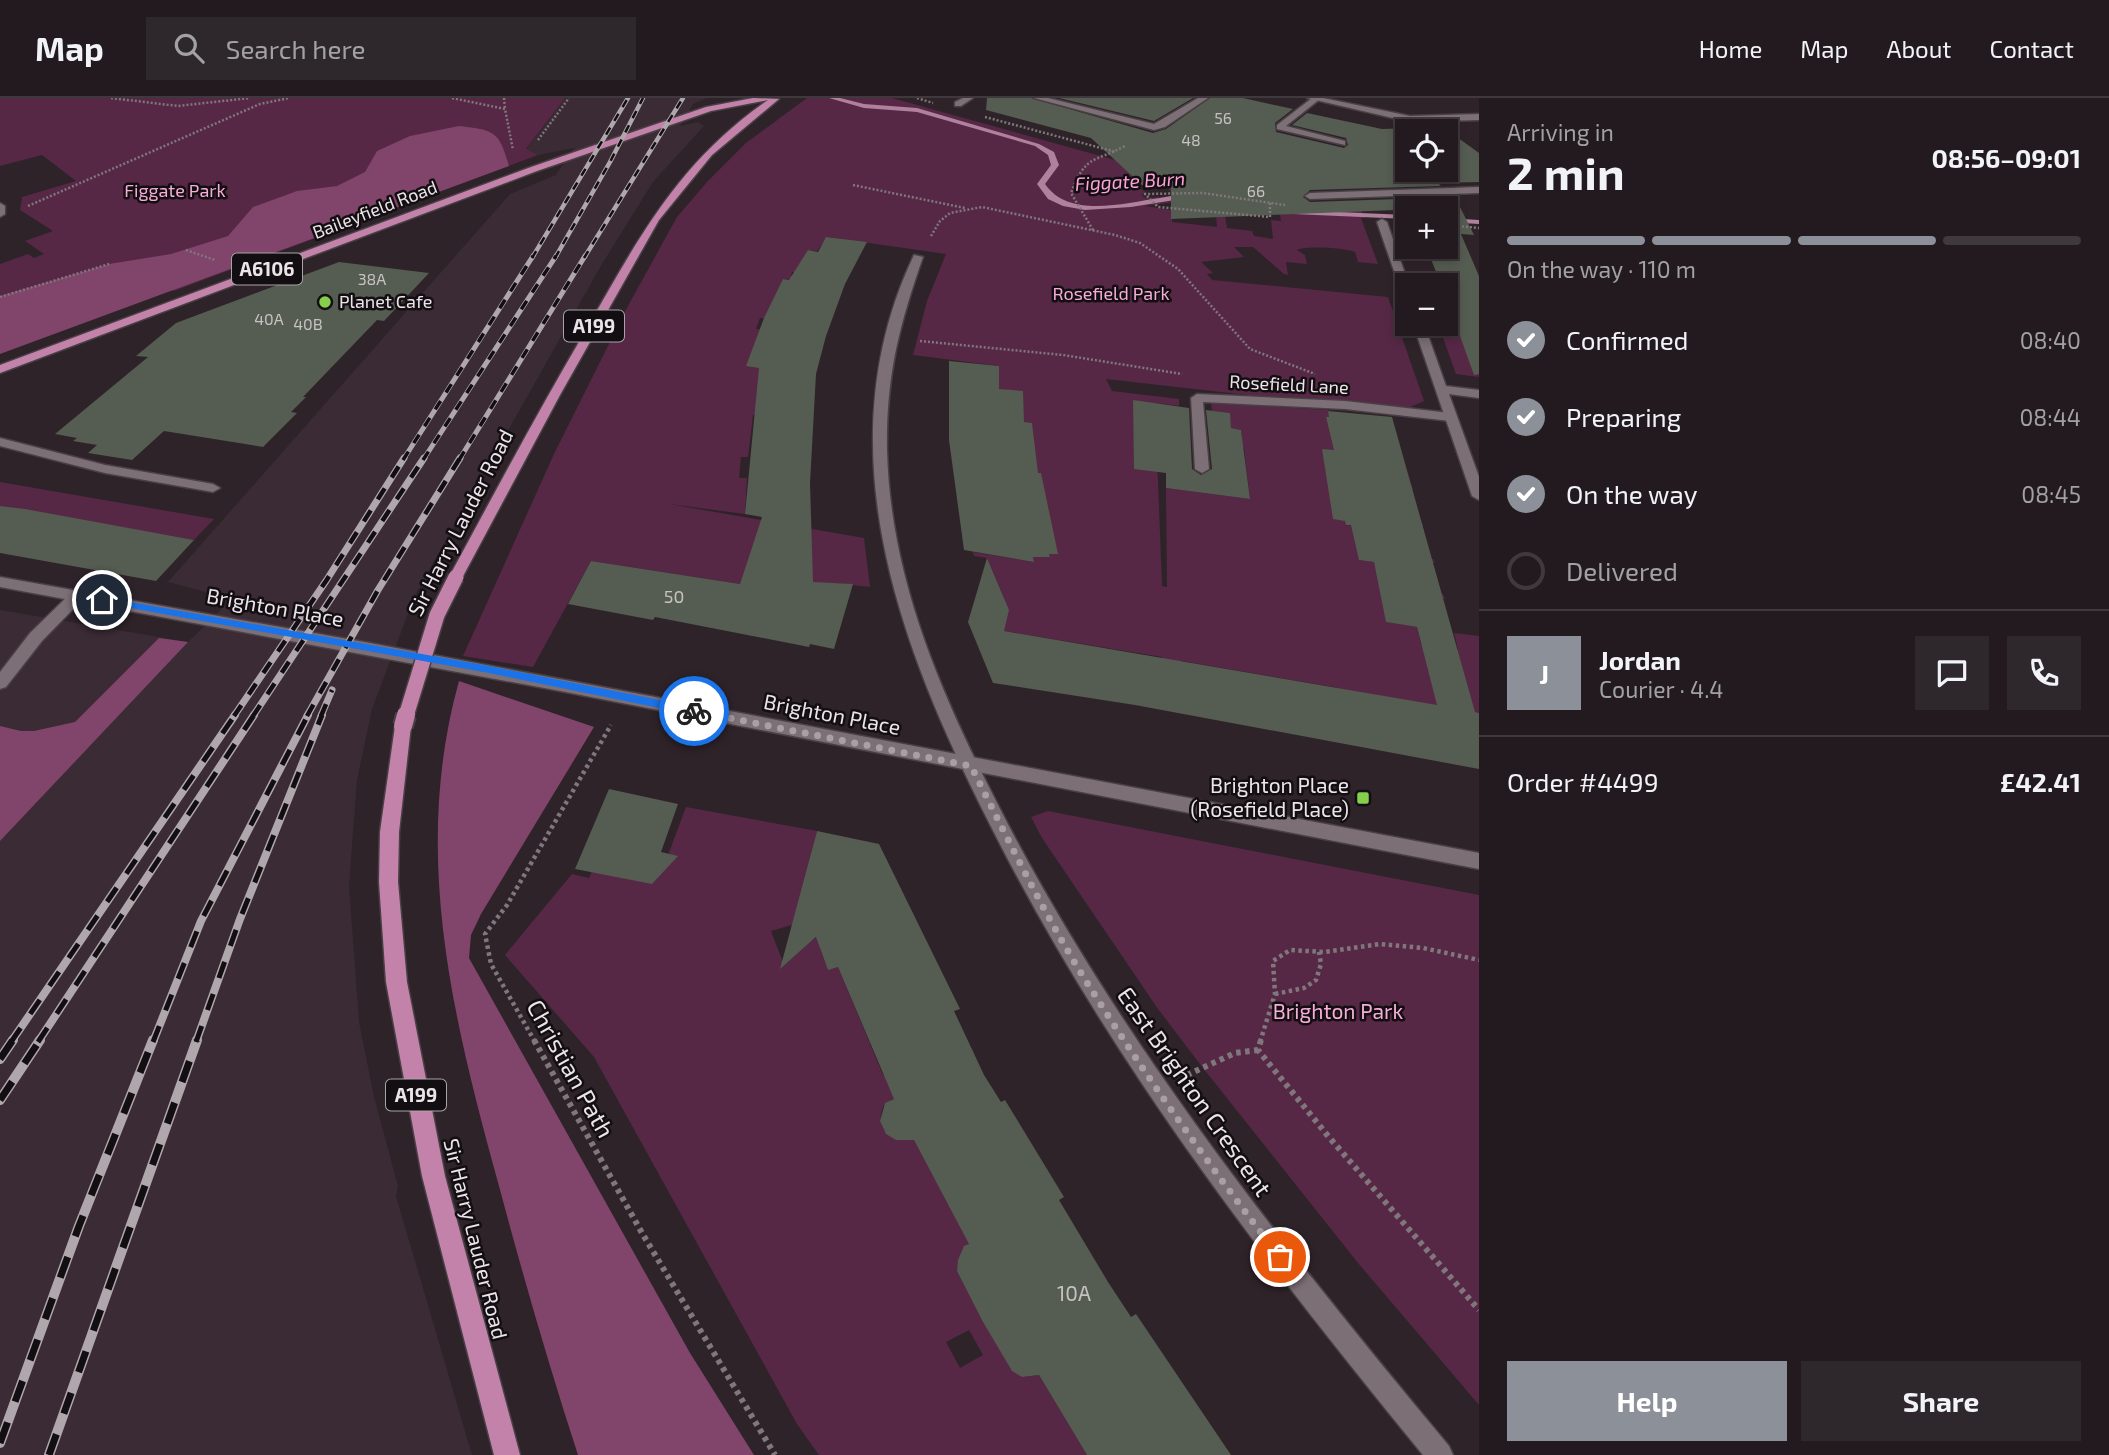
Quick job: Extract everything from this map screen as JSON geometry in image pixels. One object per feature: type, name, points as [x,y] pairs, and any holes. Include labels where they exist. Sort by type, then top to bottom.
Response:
[{"type":"main road","name":"Baileyfield Road","points":[[0,369],[534,169],[709,109],[766,98]]},
{"type":"main road","name":"Sir Harry Lauder Road","points":[[507,1455],[447,1236],[396,992],[388,912],[387,850],[395,767],[403,726],[437,615],[554,395],[654,220],[709,152],[740,124],[776,98]]},
{"type":"street","points":[[958,104],[969,98]]},
{"type":"street","points":[[1038,98],[1154,127],[1163,125],[1204,98]]},
{"type":"street","points":[[1342,144],[1280,127],[1314,99],[1410,119],[1479,117]]},
{"type":"street","points":[[1310,196],[1479,190]]},
{"type":"street","points":[[0,206],[0,214]]},
{"type":"street","points":[[1382,222],[1400,273]]},
{"type":"street","name":"East Brighton Crescent","points":[[918,257],[884,372],[881,408],[883,493],[893,555],[922,660],[1026,875],[1080,972],[1157,1090],[1246,1214],[1364,1364],[1440,1455]]},
{"type":"street","points":[[1422,336],[1479,496]]},
{"type":"street","points":[[1441,389],[1479,394]]},
{"type":"street","name":"Rosefield Lane","points":[[1202,469],[1197,398],[1345,405],[1450,418]]},
{"type":"street","points":[[0,442],[50,458],[110,472],[213,488]]},
{"type":"street","name":"Brighton Place","points":[[0,582],[628,697],[971,766],[1479,861]]},
{"type":"street","points":[[0,683],[36,637],[77,596]]},
{"type":"path","points":[[111,98],[178,106],[250,98]]},
{"type":"path","points":[[284,98],[294,98]]},
{"type":"path","points":[[0,214],[36,203],[164,144],[261,104],[289,98]]},
{"type":"path","points":[[452,98],[505,109]]},
{"type":"path","points":[[504,98],[513,150],[534,169]]},
{"type":"path","points":[[958,104],[951,108],[1116,152]]},
{"type":"path","points":[[1094,231],[1071,193],[1079,169],[1087,160],[1116,152],[1154,127]]},
{"type":"path","points":[[853,185],[955,204],[965,209]]},
{"type":"path","points":[[1270,205],[1270,217],[1158,207],[1145,194],[1193,192],[1270,205],[1310,204],[1314,200],[1310,196]]},
{"type":"path","points":[[918,257],[940,221],[965,209],[1000,209],[1140,243],[1161,254],[1178,269],[1240,341],[1265,356],[1321,375],[1309,377]]},
{"type":"path","points":[[1458,226],[1479,228]]},
{"type":"path","points":[[0,298],[110,264]]},
{"type":"path","points":[[928,341],[1063,355],[1187,375]]},
{"type":"path","name":"Christian Path","points":[[628,697],[507,905],[485,934],[491,964],[554,1079],[775,1455]]},
{"type":"path","points":[[1258,1050],[1275,994],[1273,961],[1285,950],[1319,952],[1388,943],[1479,960]]},
{"type":"path","points":[[1275,994],[1306,989],[1319,979],[1322,966],[1319,952]]},
{"type":"path","points":[[1157,1090],[1235,1053],[1258,1050]]},
{"type":"path","points":[[1258,1050],[1328,1136],[1479,1310]]},
{"type":"shaded area","points":[[565,98],[707,98],[693,104],[680,126],[698,122],[704,126],[653,182],[602,264],[415,595],[372,709],[357,780],[349,885],[359,1022],[374,1097],[398,1186],[396,1196],[472,1455],[0,1455],[0,610],[188,642],[232,599],[168,582],[510,194],[556,175],[574,148],[538,155],[526,150]]},
{"type":"shaded area","points":[[459,126],[494,134],[502,146],[509,166],[0,354],[0,296],[109,264],[171,254],[228,236],[253,207],[297,191],[337,186],[365,172],[377,151],[410,136]]},
{"type":"shaded area","points":[[159,638],[188,642],[0,841],[0,726],[34,731],[75,722]]},
{"type":"shaded area","points":[[459,681],[594,727],[481,914],[471,935],[469,958],[690,1353],[754,1455],[578,1455],[517,1253],[482,1123],[453,998],[438,872],[439,809],[445,745]]},
{"type":"green space","name":"Figgate Park","points":[[0,98],[565,98],[526,149],[538,155],[174,291],[109,264],[0,296],[0,264],[28,254],[34,258],[44,254],[25,241],[53,231],[20,210],[22,197],[76,181],[42,155],[0,166]]},
{"type":"green space","name":"Rosefield Park","points":[[807,98],[892,98],[1133,165],[1395,169],[1395,174],[1171,192],[1167,187],[1186,187],[1128,181],[1147,193],[1141,194],[1145,198],[1191,195],[1361,210],[1365,218],[1361,218],[1378,264],[1358,262],[1355,252],[1317,247],[1297,250],[1305,255],[1307,264],[1286,262],[1288,275],[1253,247],[1234,247],[1244,257],[1201,262],[1213,273],[1207,274],[1212,280],[1388,297],[1395,317],[1395,336],[1402,336],[1424,401],[1408,408],[1348,401],[1310,402],[1106,379],[1112,391],[1179,399],[1179,406],[1155,403],[1162,586],[1167,587],[1166,488],[1250,499],[1244,448],[1215,444],[1228,436],[1242,437],[1241,430],[1231,428],[1229,413],[1212,411],[1211,403],[1328,410],[1329,414],[1340,418],[1326,417],[1328,425],[1342,428],[1354,477],[1411,484],[1413,489],[1357,482],[1363,515],[1423,526],[1345,515],[1346,525],[1367,527],[1372,550],[1433,559],[1435,563],[1358,552],[1360,560],[1374,562],[1380,585],[1443,594],[1445,599],[1380,589],[1387,622],[1417,627],[1421,644],[1458,649],[1454,633],[1479,636],[1479,713],[1357,692],[1348,743],[1339,688],[1182,661],[1163,710],[1162,657],[1004,631],[1004,598],[987,558],[974,556],[973,552],[1034,562],[1033,557],[1050,556],[1047,544],[1015,496],[1033,431],[1031,423],[1002,421],[1023,398],[1023,392],[999,389],[999,366],[913,355],[927,301],[946,254],[827,237],[817,251],[808,250],[844,279],[792,272],[791,276],[795,276],[793,280],[783,279],[827,324],[760,318],[756,329],[775,331],[757,414],[753,415],[748,457],[741,457],[739,478],[747,478],[745,514],[669,504],[864,538],[870,587],[834,583],[831,591],[743,576],[740,584],[591,561],[533,667],[463,656],[554,454],[629,304],[677,217],[746,143]],"holes":[[[1188,200],[1280,214],[1281,221],[1271,220],[1273,239],[1254,236],[1252,231],[1227,228],[1225,216],[1216,215],[1217,227],[1172,222],[1171,210],[1145,206]]]},
{"type":"green space","points":[[1458,326],[1479,329],[1479,377],[1456,374],[1442,336],[1458,336]]},
{"type":"green space","points":[[0,482],[214,519],[194,540],[0,506]]},
{"type":"green space","points":[[686,807],[817,831],[802,888],[825,915],[771,931],[784,965],[820,934],[820,949],[828,969],[838,967],[883,1075],[972,1048],[977,1063],[892,1100],[884,1105],[881,1120],[886,1132],[891,1136],[898,1139],[913,1138],[971,1246],[962,1252],[957,1271],[1022,1377],[1039,1375],[1087,1455],[819,1455],[797,1424],[594,1057],[505,955],[572,874],[589,878],[597,858],[661,874]],"holes":[[[969,1330],[983,1355],[960,1368],[946,1342]]]},
{"type":"green space","name":"Brighton Park","points":[[1048,811],[1479,895],[1479,1405],[1358,1263],[1158,1009],[1042,838],[1031,817]]},
{"type":"building","points":[[987,98],[1031,98],[1153,133],[1166,129],[1210,98],[1243,98],[1293,109],[1275,123],[1276,132],[1344,148],[1348,145],[1346,138],[1292,125],[1307,113],[1382,129],[1395,129],[1395,182],[1458,182],[1458,138],[1479,153],[1479,182],[1438,183],[1441,186],[1310,190],[1303,197],[1310,202],[1395,199],[1395,210],[1171,219],[1171,187],[1152,188],[1150,185],[1142,185],[1091,138],[986,110]]},
{"type":"building","points":[[1059,98],[1193,98],[1154,121]]},
{"type":"building","points":[[1458,203],[1474,235],[1461,234],[1479,276],[1479,374],[1474,375],[1458,330],[1458,273],[1437,273],[1431,259],[1458,259]]},
{"type":"building","points":[[826,237],[867,242],[845,284],[826,336],[816,374],[810,483],[813,582],[853,584],[834,649],[810,644],[809,647],[655,617],[653,620],[568,604],[591,561],[740,584],[762,517],[745,514],[759,368],[746,366],[764,318],[783,279],[789,280],[808,250],[818,252]]},
{"type":"building","points":[[339,262],[429,273],[384,321],[377,320],[303,397],[306,397],[291,412],[297,413],[263,447],[164,431],[132,460],[88,453],[97,445],[73,441],[77,438],[55,434],[148,357],[136,356],[176,323]]},
{"type":"building","points":[[949,361],[999,366],[999,389],[1023,391],[1024,422],[1032,423],[1038,473],[1041,473],[1058,554],[1033,557],[1034,562],[964,550],[949,440]]},
{"type":"building","points":[[1133,400],[1189,408],[1192,469],[1201,475],[1212,469],[1206,410],[1230,413],[1231,428],[1241,430],[1250,499],[1166,488],[1166,473],[1134,469]]},
{"type":"building","points":[[1328,411],[1392,417],[1475,712],[1479,713],[1479,769],[1135,705],[993,683],[968,622],[987,558],[1009,610],[1004,631],[1437,705],[1417,627],[1386,622],[1374,562],[1359,560],[1351,525],[1333,519],[1322,449],[1334,450],[1326,417],[1329,417]]},
{"type":"building","points":[[0,506],[194,540],[156,581],[0,553]]},
{"type":"building","points":[[609,789],[678,804],[661,852],[678,856],[652,884],[575,869]]},
{"type":"building","points":[[817,831],[879,844],[960,1009],[954,1011],[984,1075],[1001,1102],[1005,1100],[1064,1197],[1059,1200],[1108,1282],[1131,1317],[1136,1314],[1231,1455],[1087,1455],[1039,1375],[1022,1377],[1012,1371],[957,1271],[964,1246],[969,1244],[914,1140],[896,1140],[886,1134],[880,1121],[885,1103],[894,1099],[838,967],[828,970],[816,937],[780,969]]},
{"type":"waterway","name":"Figgate Burn","points":[[832,98],[864,106],[917,110],[1037,145],[1051,154],[1055,165],[1041,184],[1050,197],[1066,205],[1107,207],[1189,197]]},
{"type":"waterway","name":"Figgate Burn","points":[[1293,212],[1395,216]]},
{"type":"waterway","name":"Figgate Burn","points":[[1458,221],[1479,222]]},
{"type":"railway","points":[[532,258],[628,98]]},
{"type":"railway","points":[[555,258],[643,98]]},
{"type":"railway","points":[[584,258],[683,98]]},
{"type":"railway","points":[[403,460],[533,256]]},
{"type":"railway","points":[[423,460],[556,256]]},
{"type":"railway","points":[[459,460],[585,256]]},
{"type":"railway","points":[[234,716],[326,581],[404,458]]},
{"type":"railway","points":[[253,716],[424,458]]},
{"type":"railway","points":[[307,716],[378,590],[460,458]]},
{"type":"railway","points":[[321,716],[332,690]]},
{"type":"railway","points":[[11,1042],[235,715]]},
{"type":"railway","points":[[38,1042],[254,715]]},
{"type":"railway","points":[[153,1042],[201,921],[308,715]]},
{"type":"railway","points":[[196,1042],[240,919],[322,715]]},
{"type":"railway","points":[[0,1059],[13,1040]]},
{"type":"railway","points":[[0,1100],[40,1040]]},
{"type":"railway","points":[[0,1443],[79,1226],[153,1040]]},
{"type":"railway","points":[[49,1455],[197,1040]]},
{"type":"way so far","points":[[694,711],[971,766],[1026,875],[1080,972],[1157,1090],[1280,1257]]},
{"type":"place","name":"Planet Cafe","points":[[325,302]]},
{"type":"place","name":"Brighton Place (Rosefield Place)","points":[[1363,798]]},
{"type":"route","points":[[102,600],[489,670],[694,711]]}]
